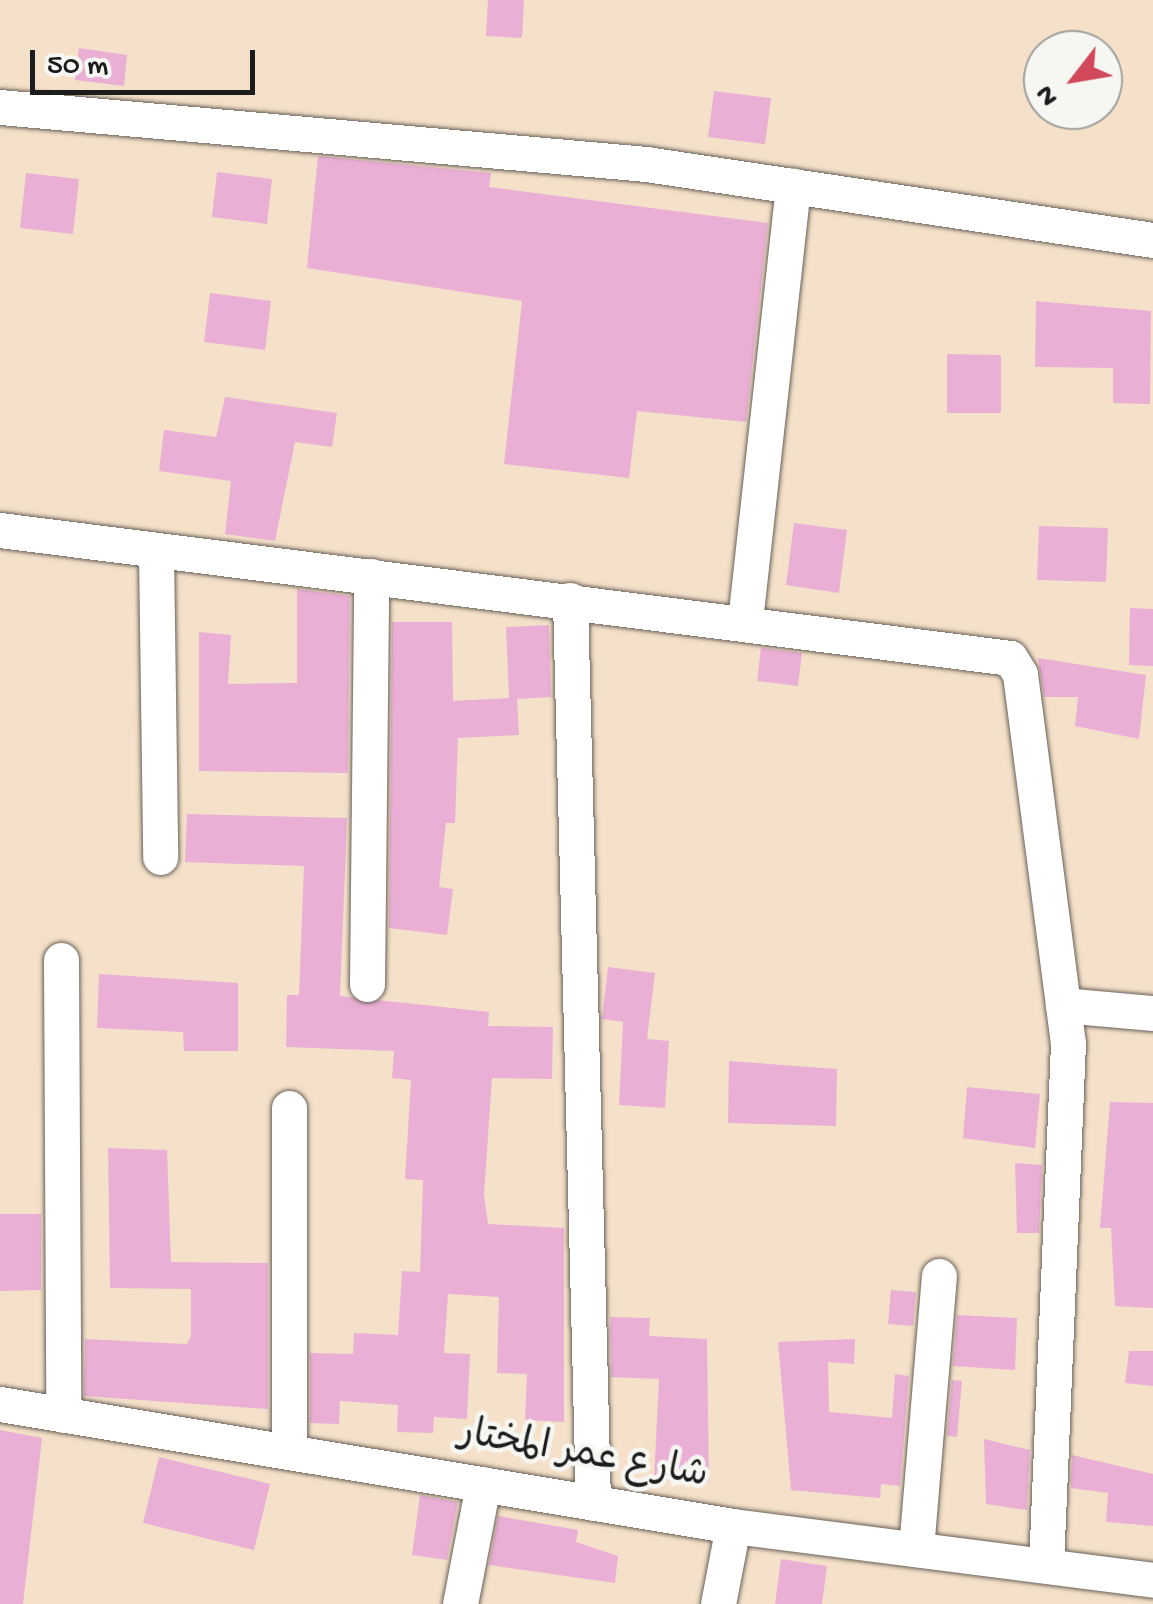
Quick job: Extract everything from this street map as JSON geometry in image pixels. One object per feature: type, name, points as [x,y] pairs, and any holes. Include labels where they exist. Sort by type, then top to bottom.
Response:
[{"type":"street","points":[[0,107],[646,164],[1153,240]]},
{"type":"street","points":[[745,620],[793,186]]},
{"type":"street","points":[[0,530],[156,552],[745,620],[1010,658],[1020,674],[1063,1005],[1046,1566]]},
{"type":"street","points":[[156,552],[160,857]]},
{"type":"street","points":[[368,984],[370,576]]},
{"type":"street","points":[[570,600],[593,1503]]},
{"type":"street","points":[[61,960],[64,1415]]},
{"type":"street","points":[[1063,1005],[1153,1013]]},
{"type":"street","points":[[288,1450],[289,1108]]},
{"type":"street","points":[[916,1549],[939,1276]]},
{"type":"street","name":"شارع عمر المختار","points":[[0,1404],[734,1526],[1153,1580]]},
{"type":"street","points":[[460,1604],[483,1484]]},
{"type":"street","points":[[718,1604],[734,1526]]},
{"type":"building","points":[[488,0],[524,0],[522,38],[486,36]]},
{"type":"building","points":[[79,48],[127,55],[124,86],[75,80]]},
{"type":"building","points":[[714,91],[771,98],[765,144],[708,137]]},
{"type":"building","points":[[318,156],[491,173],[489,187],[768,223],[746,422],[637,411],[629,478],[504,464],[522,301],[307,268]]},
{"type":"building","points":[[217,172],[272,179],[267,224],[212,217]]},
{"type":"building","points":[[26,173],[79,179],[73,234],[20,228]]},
{"type":"building","points":[[210,293],[271,301],[265,350],[204,342]]},
{"type":"building","points":[[1036,301],[1151,311],[1150,404],[1113,403],[1113,368],[1035,367]]},
{"type":"building","points":[[947,354],[1001,355],[1001,413],[947,413]]},
{"type":"building","points":[[225,397],[337,413],[332,447],[295,442],[275,541],[225,534],[231,481],[159,471],[164,430],[216,437]]},
{"type":"building","points":[[794,523],[847,530],[839,593],[786,585]]},
{"type":"building","points":[[1039,526],[1108,528],[1106,582],[1037,580]]},
{"type":"building","points":[[297,589],[350,596],[348,773],[199,771],[199,632],[231,635],[228,684],[297,683]]},
{"type":"building","points":[[1130,608],[1153,609],[1153,666],[1129,665]]},
{"type":"building","points":[[392,622],[452,622],[453,701],[509,698],[506,627],[549,625],[551,697],[517,699],[519,735],[458,738],[455,823],[446,823],[439,887],[453,889],[447,935],[389,928]]},
{"type":"building","points":[[761,648],[802,653],[798,686],[757,681]]},
{"type":"building","points":[[1038,658],[1146,675],[1139,739],[1075,726],[1078,697],[1044,697]]},
{"type":"building","points":[[187,814],[347,818],[340,996],[489,1012],[488,1026],[553,1027],[552,1079],[492,1078],[484,1194],[488,1224],[564,1228],[564,1422],[525,1420],[527,1374],[497,1373],[499,1297],[448,1294],[444,1353],[470,1354],[467,1419],[434,1417],[433,1433],[397,1432],[398,1405],[340,1401],[339,1424],[310,1423],[310,1353],[353,1354],[354,1333],[398,1335],[402,1271],[420,1272],[423,1180],[405,1179],[411,1080],[392,1078],[394,1051],[286,1047],[287,995],[299,995],[304,866],[185,862]]},
{"type":"building","points":[[608,967],[655,973],[647,1039],[669,1041],[665,1108],[619,1105],[623,1022],[602,1019]]},
{"type":"building","points":[[99,974],[238,983],[238,1051],[184,1051],[183,1032],[97,1028]]},
{"type":"building","points":[[729,1061],[837,1069],[836,1126],[728,1123]]},
{"type":"building","points":[[967,1087],[1040,1094],[1035,1148],[963,1138]]},
{"type":"building","points":[[1110,1102],[1153,1103],[1153,1308],[1115,1306],[1111,1228],[1100,1228]]},
{"type":"building","points":[[108,1148],[167,1150],[171,1262],[268,1263],[268,1409],[84,1396],[85,1339],[187,1344],[191,1336],[191,1289],[110,1288]]},
{"type":"building","points":[[1015,1163],[1042,1165],[1039,1233],[1017,1233]]},
{"type":"building","points":[[0,1214],[41,1214],[41,1290],[0,1291]]},
{"type":"building","points":[[891,1290],[916,1292],[913,1326],[888,1324]]},
{"type":"building","points":[[957,1315],[1017,1318],[1015,1370],[953,1366]]},
{"type":"building","points":[[610,1317],[650,1318],[649,1336],[707,1339],[709,1482],[654,1480],[659,1379],[611,1377]]},
{"type":"building","points":[[855,1339],[854,1364],[828,1362],[829,1412],[892,1418],[895,1374],[909,1376],[900,1486],[881,1484],[880,1498],[791,1490],[778,1342]]},
{"type":"building","points":[[1129,1351],[1153,1351],[1153,1386],[1125,1383]]},
{"type":"building","points":[[952,1380],[962,1381],[957,1437],[947,1436]]},
{"type":"building","points":[[0,1430],[42,1438],[23,1604],[0,1604]]},
{"type":"building","points":[[984,1439],[1030,1450],[1027,1510],[986,1504]]},
{"type":"building","points":[[1072,1455],[1153,1474],[1153,1526],[1106,1522],[1108,1493],[1071,1488]]},
{"type":"building","points":[[159,1457],[270,1484],[254,1550],[143,1523]]},
{"type":"building","points":[[420,1495],[458,1502],[447,1560],[412,1555]]},
{"type":"building","points":[[498,1516],[578,1530],[576,1542],[618,1556],[615,1583],[489,1565]]},
{"type":"building","points":[[781,1559],[827,1566],[822,1604],[775,1604]]}]
